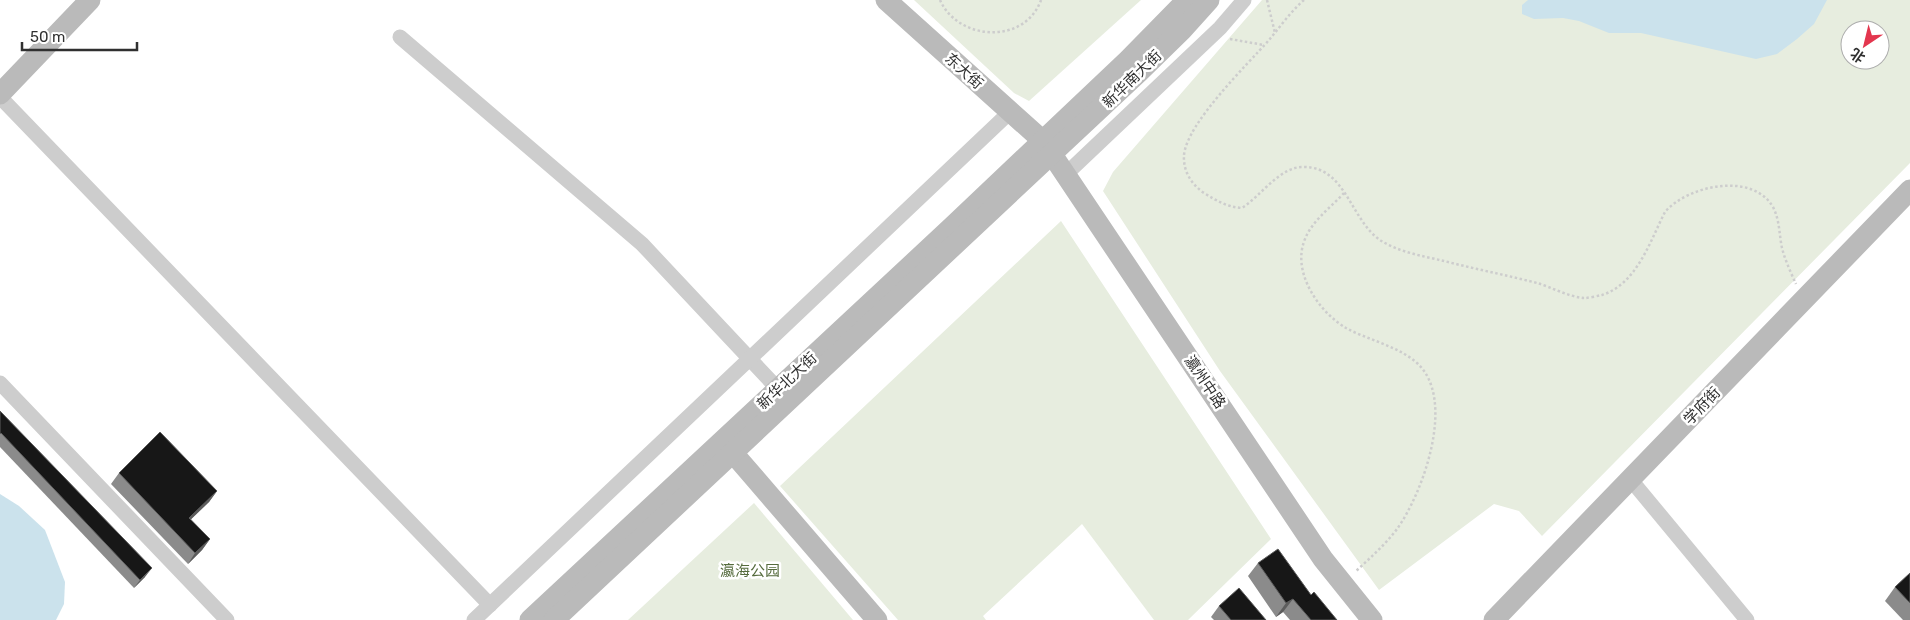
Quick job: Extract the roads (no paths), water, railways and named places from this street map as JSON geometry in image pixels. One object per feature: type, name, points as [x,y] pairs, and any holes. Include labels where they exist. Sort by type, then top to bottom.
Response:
[{"type":"main road","points":[[0,96],[90,0]]},
{"type":"main road","name":"东大街","points":[[886,0],[1047,148]]},
{"type":"main road","name":"新华南大街","points":[[1047,148],[1187,0]]},
{"type":"main road","name":"新华南大街","points":[[1047,148],[1182,30],[1209,0]]},
{"type":"main road","name":"瀛州中路","points":[[1047,148],[1323,559],[1372,620]]},
{"type":"main road","name":"新华北大街","points":[[530,620],[778,389],[1047,148]]},
{"type":"main road","name":"新华北大街","points":[[554,620],[733,453],[1047,148]]},
{"type":"main road","name":"学府街","points":[[1494,620],[1910,190]]},
{"type":"main road","points":[[733,453],[877,620]]},
{"type":"street","points":[[1065,175],[1211,36],[1244,0]]},
{"type":"street","points":[[400,37],[642,244],[778,389]]},
{"type":"street","points":[[0,96],[490,605]]},
{"type":"street","points":[[474,620],[1010,112]]},
{"type":"street","points":[[0,383],[227,620]]},
{"type":"street","points":[[1631,480],[1747,620]]},
{"type":"water","points":[[1528,0],[1827,0],[1814,24],[1797,39],[1777,54],[1756,59],[1641,33],[1609,33],[1579,21],[1563,18],[1534,19],[1522,14],[1522,5]]},
{"type":"water","points":[[0,494],[19,506],[45,530],[65,582],[64,604],[56,620],[0,620]]},
{"type":"park label","name":"瀛海公园","points":[[750,571]]}]
